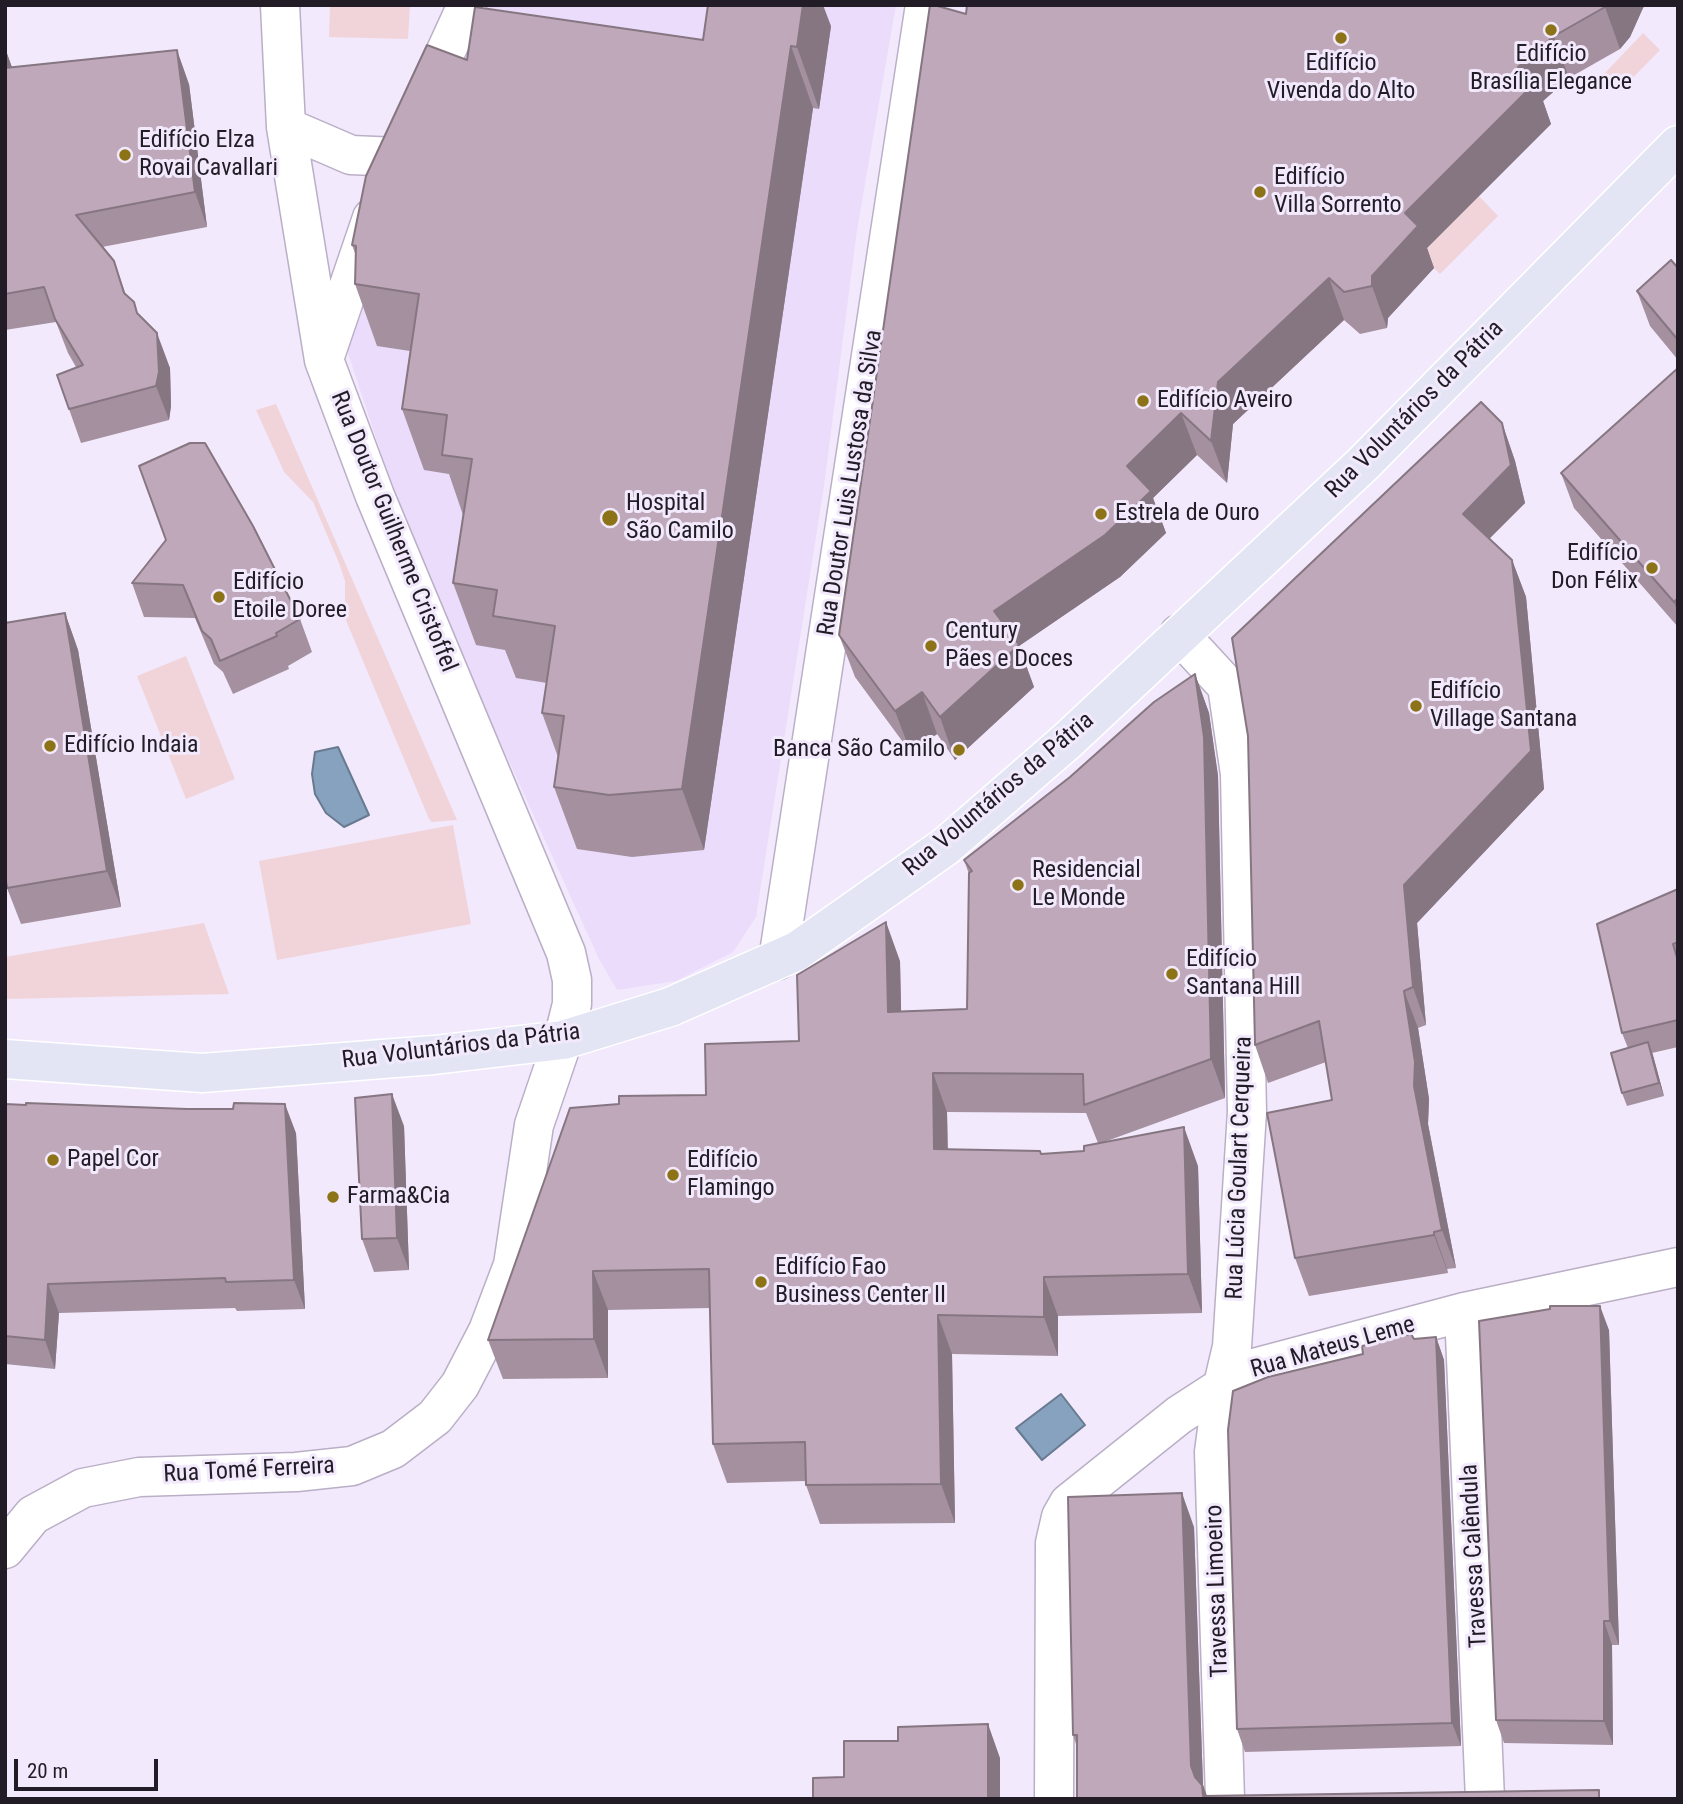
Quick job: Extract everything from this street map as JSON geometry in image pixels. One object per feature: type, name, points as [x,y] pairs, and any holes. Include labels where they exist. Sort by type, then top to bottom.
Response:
[{"type":"main road","name":"Rua Voluntários da Pátria","points":[[5,1059],[202,1073],[434,1055],[564,1040],[670,1007],[797,951],[946,846],[1067,741],[1363,464],[1678,145]]},
{"type":"street","name":"Rua Doutor Guilherme Cristoffel","points":[[280,5],[286,127],[324,360],[375,496],[566,953],[572,980],[572,1004],[564,1040]]},
{"type":"street","points":[[324,360],[368,230],[467,5]]},
{"type":"street","name":"Rua Doutor Luis Lustosa da Silva","points":[[778,960],[925,5]]},
{"type":"street","points":[[286,127],[351,155],[398,157]]},
{"type":"street","name":"Rua Lúcia Goulart Cerqueira","points":[[1179,634],[1227,686],[1240,774],[1247,1112],[1232,1347],[1223,1385]]},
{"type":"street","name":"Rua Tomé Ferreira","points":[[5,1549],[33,1515],[83,1489],[139,1476],[296,1472],[352,1466],[393,1449],[435,1417],[460,1385],[488,1331],[513,1265],[534,1125],[564,1040]]},
{"type":"street","name":"Rua Mateus Leme","points":[[1054,1799],[1055,1543],[1061,1517],[1069,1503],[1179,1415],[1250,1369],[1464,1312],[1678,1267]]},
{"type":"street","name":"Travessa Calêndula","points":[[1464,1312],[1485,1799]]},
{"type":"street","name":"Travessa Limoeiro","points":[[1223,1385],[1214,1452],[1225,1799]]},
{"type":"shaded area","points":[[330,5],[410,5],[408,39],[329,37]]},
{"type":"shaded area","name":"Hospital São Camilo","points":[[484,5],[896,5],[857,230],[824,486],[756,917],[733,952],[676,981],[617,990],[599,959],[413,550],[342,335]]},
{"type":"shaded area","points":[[1643,33],[1660,50],[1620,91],[1603,75]]},
{"type":"shaded area","points":[[1479,196],[1498,216],[1440,274],[1420,255]]},
{"type":"shaded area","points":[[276,404],[457,820],[432,822],[429,819],[345,618],[345,581],[339,563],[313,502],[284,472],[256,410]]},
{"type":"shaded area","points":[[186,656],[235,779],[186,799],[137,676]]},
{"type":"shaded area","points":[[453,825],[471,924],[277,960],[259,861]]},
{"type":"shaded area","points":[[204,923],[229,994],[5,999],[5,957]]},
{"type":"water","points":[[338,747],[369,815],[344,827],[326,813],[315,794],[312,774],[315,752]]},
{"type":"water","points":[[1061,1394],[1085,1425],[1042,1460],[1016,1428]]},
{"type":"building","points":[[708,5],[803,5],[797,47],[791,46],[682,789],[609,795],[554,787],[564,716],[542,713],[555,626],[493,616],[497,590],[453,583],[472,459],[442,455],[447,415],[402,409],[419,294],[355,284],[356,246],[352,245],[366,176],[427,45],[467,60],[475,7],[703,40]]},
{"type":"building","points":[[930,5],[966,14],[967,5],[1607,5],[1554,36],[1518,67],[1536,82],[1405,213],[1418,226],[1372,276],[1372,286],[1344,292],[1329,278],[1218,382],[1211,441],[1181,413],[1127,466],[1151,491],[1105,535],[994,611],[1019,645],[940,717],[922,692],[895,711],[839,635]]},
{"type":"building","points":[[177,50],[195,192],[76,215],[114,261],[124,293],[134,302],[137,313],[157,333],[159,372],[156,386],[69,409],[57,375],[83,365],[55,319],[44,287],[5,294],[5,68]]},
{"type":"building","points":[[1671,260],[1678,268],[1678,340],[1637,291]]},
{"type":"building","name":"Edifício Don Félix","points":[[1678,368],[1678,598],[1674,602],[1561,473]]},
{"type":"building","points":[[1481,402],[1502,423],[1511,465],[1463,514],[1512,560],[1531,751],[1404,885],[1413,987],[1404,991],[1415,1062],[1414,1086],[1442,1230],[1434,1232],[1434,1235],[1295,1258],[1267,1113],[1332,1100],[1319,1021],[1255,1045],[1248,736],[1232,638]]},
{"type":"building","name":"Edifício Etoile Doree","points":[[190,443],[205,443],[253,526],[300,619],[276,633],[277,636],[220,661],[211,639],[202,631],[183,585],[132,583],[166,540],[139,466]]},
{"type":"building","name":"Edifício Indaia","points":[[65,613],[107,871],[7,888],[5,623]]},
{"type":"building","points":[[1195,674],[1204,737],[1211,1059],[1084,1105],[1083,1074],[933,1073],[934,1149],[1040,1151],[1041,1154],[1084,1151],[1084,1146],[1184,1127],[1188,1274],[1044,1277],[1044,1317],[938,1315],[941,1484],[806,1485],[805,1442],[713,1444],[709,1269],[593,1271],[594,1339],[488,1340],[570,1108],[619,1104],[619,1096],[706,1095],[705,1044],[799,1041],[797,975],[886,922],[888,1012],[967,1009],[969,873],[972,871],[964,860],[1070,777],[1154,702]]},
{"type":"building","points":[[1678,889],[1678,942],[1673,944],[1678,961],[1678,1020],[1622,1033],[1597,924]]},
{"type":"building","points":[[1648,1042],[1659,1083],[1622,1093],[1611,1053]]},
{"type":"building","points":[[392,1094],[397,1238],[362,1239],[355,1098]]},
{"type":"building","points":[[234,1103],[285,1104],[294,1280],[226,1282],[225,1278],[48,1284],[45,1340],[5,1336],[5,1104],[187,1109],[233,1109]]},
{"type":"building","points":[[1550,1306],[1600,1306],[1610,1621],[1604,1621],[1604,1721],[1496,1720],[1479,1321],[1550,1309]]},
{"type":"building","points":[[1411,1334],[1414,1339],[1436,1337],[1452,1723],[1237,1729],[1228,1430],[1233,1391],[1268,1377],[1363,1354],[1362,1346]]},
{"type":"building","points":[[1182,1493],[1191,1766],[1202,1785],[1203,1796],[1599,1790],[1599,1799],[1077,1799],[1068,1497]]},
{"type":"building","points":[[988,1724],[988,1799],[813,1799],[813,1778],[844,1777],[844,1741],[898,1741],[898,1727]]},
{"type":"place","name":"Edifício Brasília Elegance","points":[[1551,30]]},
{"type":"place","name":"Edifício Vivenda do Alto","points":[[1341,38]]},
{"type":"place","name":"Edifício Elza Rovai Cavallari","points":[[125,155]]},
{"type":"place","name":"Edifício Villa Sorrento","points":[[1260,192]]},
{"type":"place","name":"Edifício Aveiro","points":[[1143,401]]},
{"type":"place","name":"Estrela de Ouro","points":[[1101,514]]},
{"type":"place","name":"Hospital São Camilo","points":[[610,518]]},
{"type":"place","name":"Edifício Don Félix","points":[[1652,568]]},
{"type":"place","name":"Edifício Etoile Doree","points":[[219,597]]},
{"type":"place","name":"Century Pães e Doces","points":[[931,646]]},
{"type":"place","name":"Edifício Village Santana","points":[[1416,706]]},
{"type":"place","name":"Edifício Indaia","points":[[50,746]]},
{"type":"place","name":"Banca São Camilo","points":[[959,750]]},
{"type":"place","name":"Residencial Le Monde","points":[[1018,885]]},
{"type":"place","name":"Edifício Santana Hill","points":[[1172,974]]},
{"type":"place","name":"Papel Cor","points":[[53,1160]]},
{"type":"place","name":"Edifício Flamingo","points":[[673,1175]]},
{"type":"place","name":"Farma&Cia","points":[[333,1197]]},
{"type":"place","name":"Edifício Fao Business Center II","points":[[761,1282]]}]
